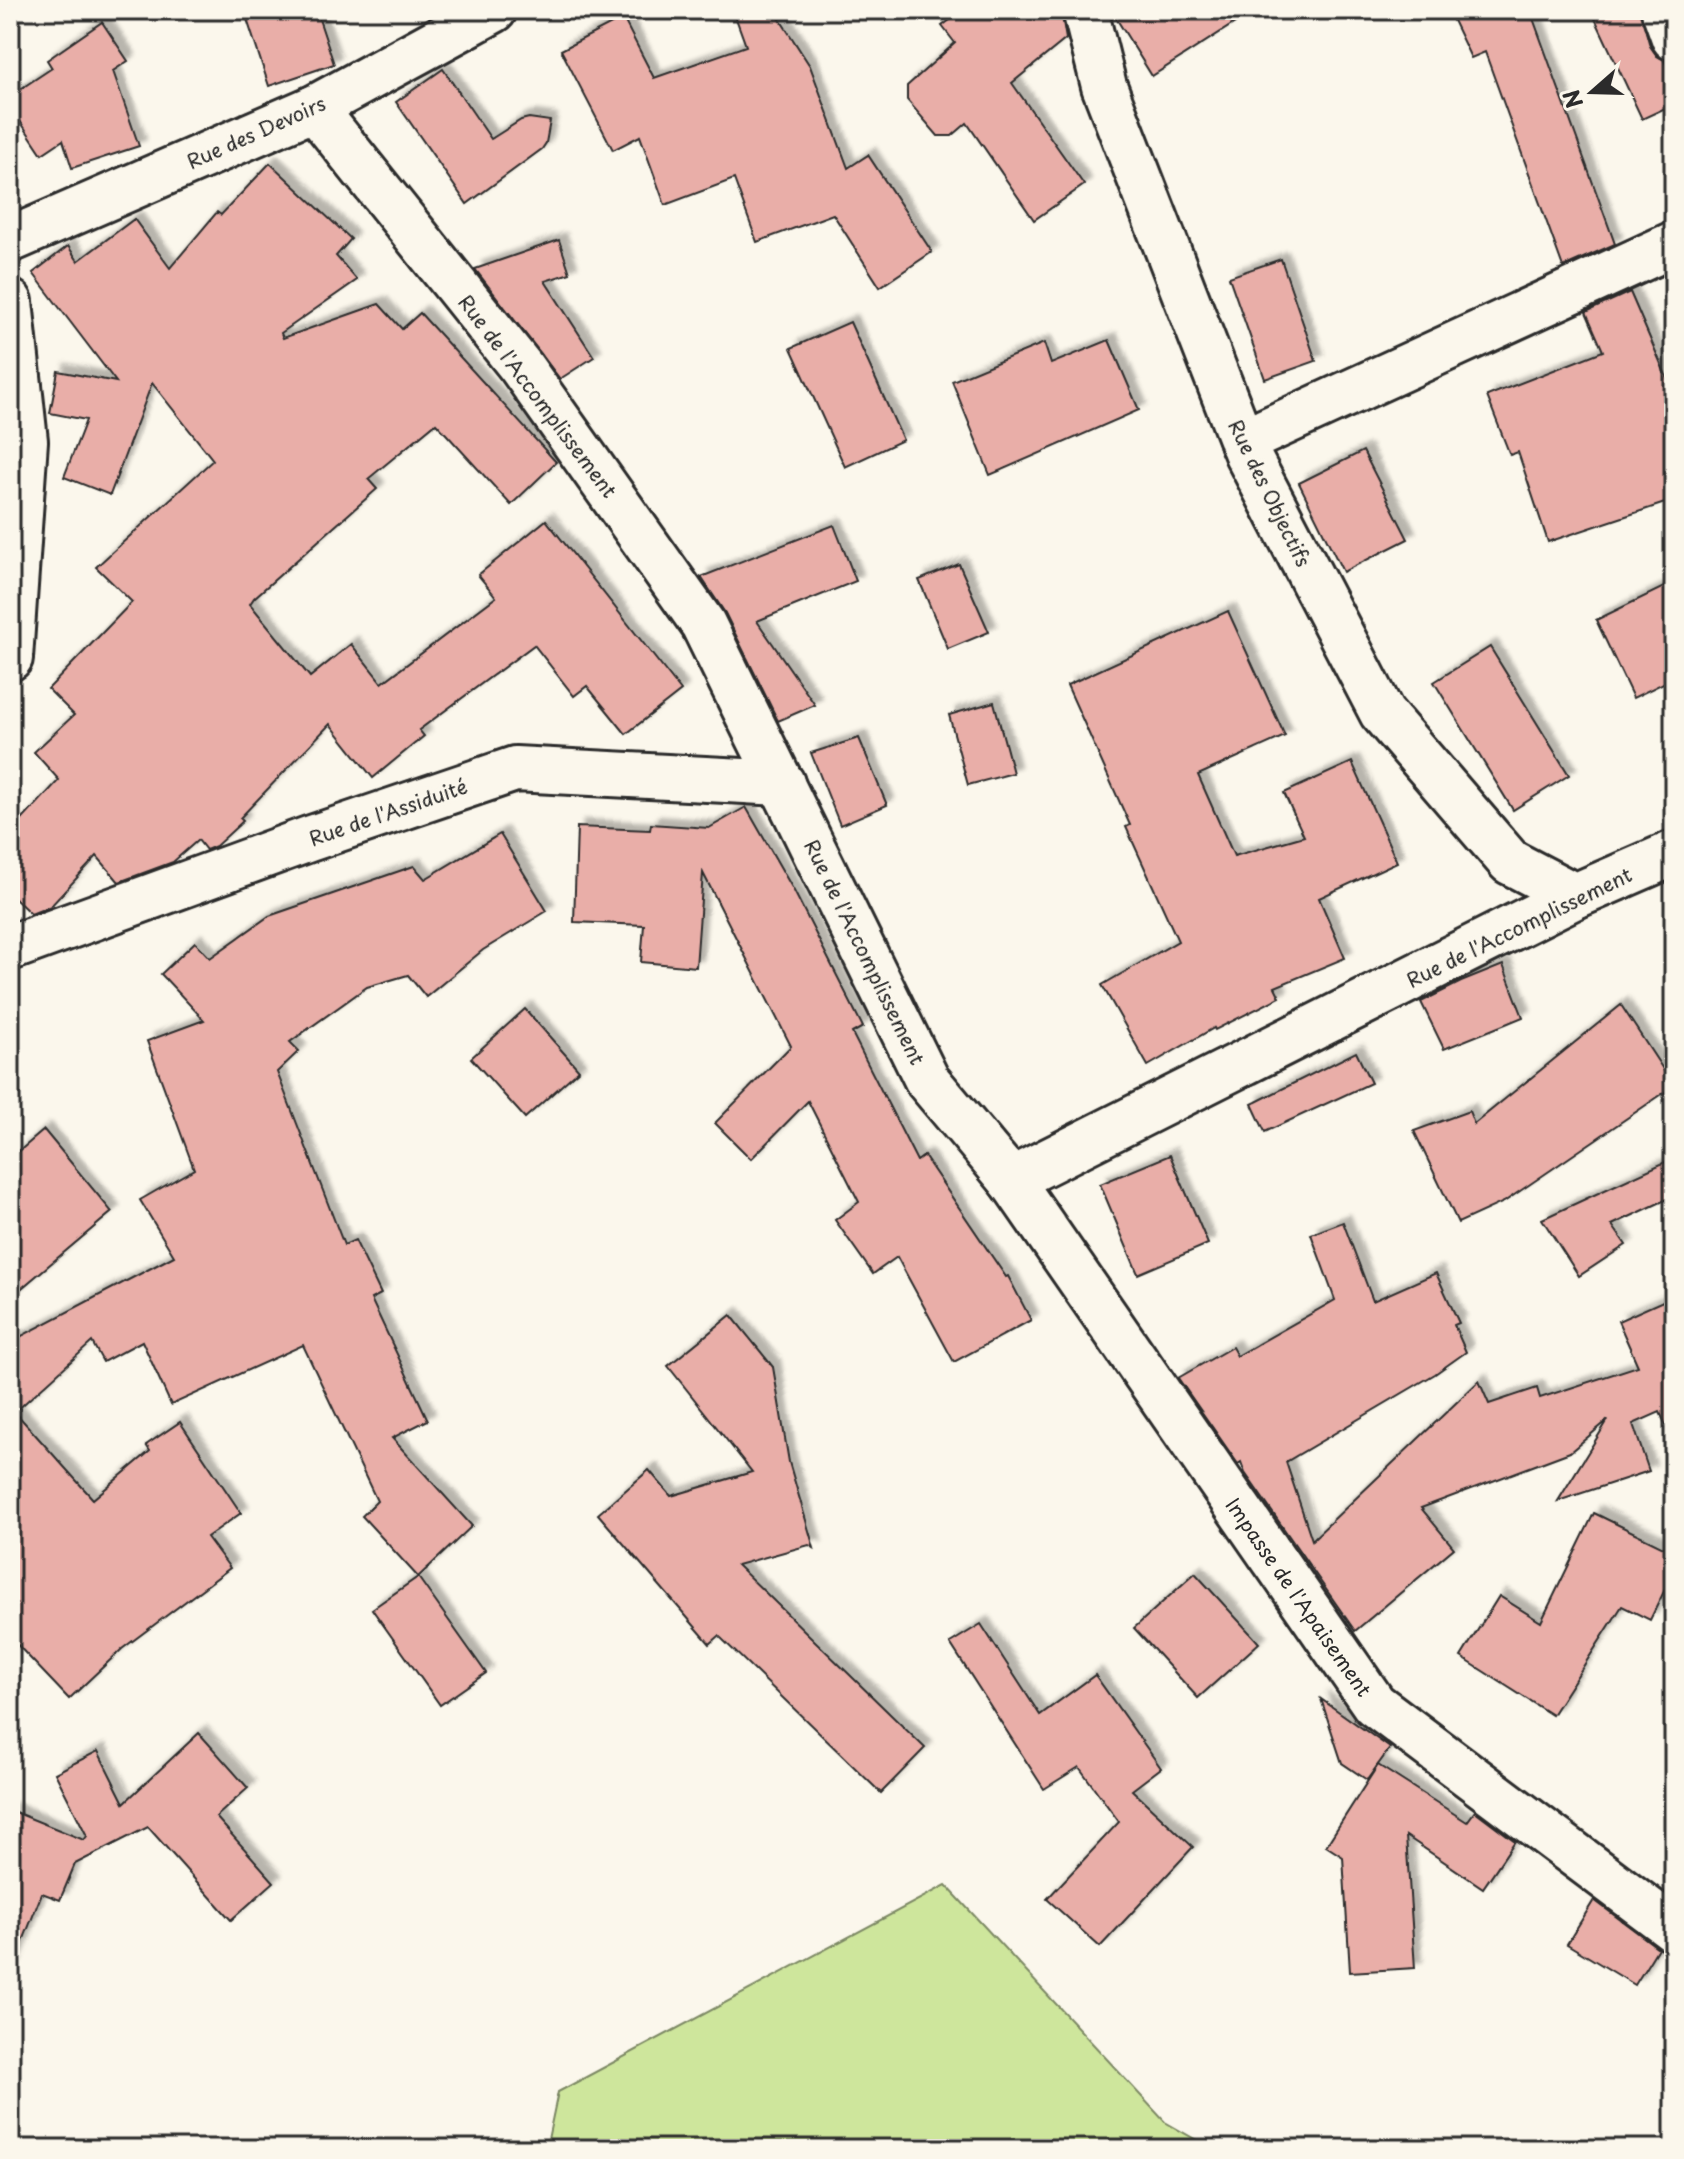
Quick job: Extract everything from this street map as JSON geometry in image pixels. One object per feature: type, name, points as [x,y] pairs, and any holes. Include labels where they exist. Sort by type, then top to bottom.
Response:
[{"type":"street","name":"Rue des Devoirs","points":[[10,240],[314,108],[494,10]]},
{"type":"street","name":"Rue des Objectifs","points":[[1085,10],[1104,86],[1242,442],[1382,713],[1510,862],[1575,896]]},
{"type":"street","points":[[1664,10],[1674,38]]},
{"type":"street","name":"Rue de l'Accomplissement","points":[[314,108],[521,367],[703,624],[927,1080],[1011,1180],[1575,896],[1674,853]]},
{"type":"street","points":[[1242,442],[1674,244]]},
{"type":"street","points":[[10,302],[25,441],[10,658]]},
{"type":"street","name":"Rue de l'Assiduité","points":[[10,948],[309,839],[515,769],[782,783]]},
{"type":"street","name":"Impasse de l'Apaisement","points":[[1011,1180],[1374,1704],[1674,1929]]},
{"type":"green space","points":[[946,1885],[1165,2122],[1212,2149],[546,2149],[558,2092]]},
{"type":"building","points":[[244,10],[316,10],[334,64],[269,86]]},
{"type":"building","points":[[733,10],[774,10],[810,66],[848,168],[868,155],[932,252],[880,287],[833,214],[757,242],[734,179],[665,205],[640,136],[613,150],[561,50],[623,18],[654,78],[746,46]]},
{"type":"building","points":[[963,10],[1061,10],[1066,39],[1012,83],[1084,185],[1034,220],[967,123],[952,136],[938,136],[907,100],[907,86],[955,43],[942,26]]},
{"type":"building","points":[[1111,10],[1255,10],[1152,76]]},
{"type":"building","points":[[1448,10],[1530,10],[1615,244],[1563,267],[1485,52],[1471,58]]},
{"type":"building","points":[[1591,10],[1640,10],[1650,46],[1664,60],[1674,81],[1674,104],[1642,119]]},
{"type":"building","points":[[102,22],[128,61],[113,71],[139,146],[72,168],[63,140],[42,154],[10,106],[10,96],[52,68],[47,60]]},
{"type":"building","points":[[443,69],[491,139],[521,120],[550,121],[542,149],[467,204],[396,102]]},
{"type":"building","points":[[270,163],[351,239],[336,256],[357,280],[281,333],[283,338],[379,304],[402,329],[420,313],[556,462],[511,505],[436,423],[368,479],[377,489],[250,604],[310,677],[351,644],[382,683],[496,597],[478,575],[546,520],[681,691],[626,734],[587,686],[574,696],[534,645],[419,730],[424,736],[373,778],[330,724],[240,818],[243,821],[216,846],[206,850],[198,840],[173,862],[119,882],[97,856],[51,906],[31,914],[10,894],[10,833],[59,780],[34,752],[74,715],[48,689],[132,602],[96,567],[213,460],[152,383],[110,495],[64,477],[86,420],[50,413],[58,371],[116,382],[33,273],[68,246],[78,261],[134,219],[170,268],[217,212],[221,215]]},
{"type":"building","points":[[559,240],[570,273],[545,281],[594,357],[560,379],[475,269]]},
{"type":"building","points":[[1281,259],[1316,361],[1265,379],[1229,277]]},
{"type":"building","points":[[1630,292],[1674,394],[1674,500],[1548,542],[1518,452],[1510,455],[1487,396],[1603,351],[1586,312]]},
{"type":"building","points":[[850,322],[903,440],[845,467],[791,348]]},
{"type":"building","points":[[1109,340],[1139,410],[990,475],[952,381],[1044,343],[1051,364]]},
{"type":"building","points":[[1363,451],[1408,539],[1343,572],[1299,483]]},
{"type":"building","points":[[834,525],[856,581],[757,621],[815,705],[778,721],[725,613],[701,577]]},
{"type":"building","points":[[959,564],[989,632],[948,649],[919,580]]},
{"type":"building","points":[[1674,582],[1674,678],[1633,698],[1596,620]]},
{"type":"building","points":[[1228,611],[1285,736],[1198,775],[1234,856],[1304,836],[1284,793],[1352,762],[1397,862],[1319,898],[1345,958],[1275,987],[1280,997],[1214,1028],[1148,1066],[1102,985],[1178,941],[1067,685]]},
{"type":"building","points":[[1490,647],[1569,775],[1513,810],[1434,682]]},
{"type":"building","points":[[994,702],[1013,773],[968,785],[949,715]]},
{"type":"building","points":[[859,738],[887,805],[840,825],[811,753]]},
{"type":"building","points":[[746,807],[794,891],[863,1027],[852,1033],[917,1161],[924,1156],[1008,1276],[1031,1320],[954,1362],[897,1257],[873,1274],[835,1220],[859,1202],[808,1101],[751,1159],[715,1123],[791,1046],[703,873],[696,967],[641,962],[644,925],[574,922],[577,827],[650,830],[651,824],[709,828]]},
{"type":"building","points":[[500,834],[547,911],[483,950],[426,997],[408,975],[367,987],[290,1042],[299,1051],[277,1072],[344,1245],[355,1240],[381,1294],[371,1299],[428,1420],[392,1438],[472,1526],[418,1577],[362,1516],[377,1501],[303,1345],[171,1405],[142,1341],[103,1362],[92,1342],[15,1412],[93,1499],[150,1451],[146,1445],[180,1422],[241,1513],[207,1537],[230,1568],[122,1649],[69,1699],[10,1637],[10,1342],[174,1256],[140,1200],[194,1169],[147,1041],[204,1020],[161,974],[195,942],[210,958],[269,916],[414,866],[425,879]]},
{"type":"building","points":[[1503,965],[1523,1017],[1444,1049],[1421,1002]]},
{"type":"building","points":[[1621,1005],[1674,1086],[1504,1202],[1458,1223],[1414,1131],[1469,1111],[1474,1124]]},
{"type":"building","points":[[525,1009],[579,1070],[525,1118],[471,1058]]},
{"type":"building","points":[[1356,1052],[1371,1083],[1265,1132],[1252,1104]]},
{"type":"building","points":[[44,1130],[112,1212],[10,1298],[10,1159]]},
{"type":"building","points":[[1170,1155],[1208,1244],[1138,1274],[1100,1184]]},
{"type":"building","points":[[1674,1158],[1674,1196],[1612,1225],[1626,1245],[1579,1276],[1542,1219]]},
{"type":"building","points":[[1343,1222],[1373,1301],[1436,1273],[1459,1323],[1454,1325],[1466,1352],[1435,1374],[1286,1462],[1312,1540],[1479,1381],[1489,1404],[1537,1388],[1540,1398],[1638,1366],[1618,1321],[1674,1296],[1674,1444],[1660,1412],[1633,1424],[1649,1471],[1558,1501],[1608,1420],[1570,1452],[1421,1508],[1454,1548],[1355,1631],[1245,1473],[1241,1462],[1238,1464],[1178,1378],[1232,1347],[1237,1356],[1335,1300],[1311,1234]]},
{"type":"building","points":[[731,1315],[773,1367],[789,1462],[814,1548],[809,1545],[737,1565],[925,1748],[881,1793],[719,1636],[710,1644],[598,1514],[649,1470],[671,1496],[752,1472],[668,1366]]},
{"type":"building","points":[[1594,1513],[1674,1552],[1674,1571],[1650,1620],[1622,1606],[1552,1715],[1461,1657],[1499,1596],[1541,1622]]},
{"type":"building","points":[[1195,1573],[1259,1643],[1198,1698],[1134,1628]]},
{"type":"building","points":[[418,1577],[486,1673],[440,1705],[372,1609]]},
{"type":"building","points":[[981,1624],[1040,1715],[1095,1675],[1161,1768],[1132,1790],[1193,1847],[1100,1947],[1047,1899],[1119,1822],[1079,1767],[1044,1789],[950,1643]]},
{"type":"building","points":[[1321,1699],[1390,1748],[1367,1780],[1342,1763]]},
{"type":"building","points":[[199,1733],[248,1788],[216,1817],[274,1882],[231,1920],[148,1827],[75,1864],[60,1900],[42,1893],[10,1969],[10,1810],[84,1840],[87,1836],[55,1773],[98,1751],[124,1803]]},
{"type":"building","points":[[1378,1765],[1467,1822],[1475,1811],[1515,1841],[1483,1888],[1406,1836],[1415,1968],[1350,1972],[1343,1857],[1326,1846]]},
{"type":"building","points":[[1594,1900],[1658,1948],[1635,1985],[1567,1944]]}]
